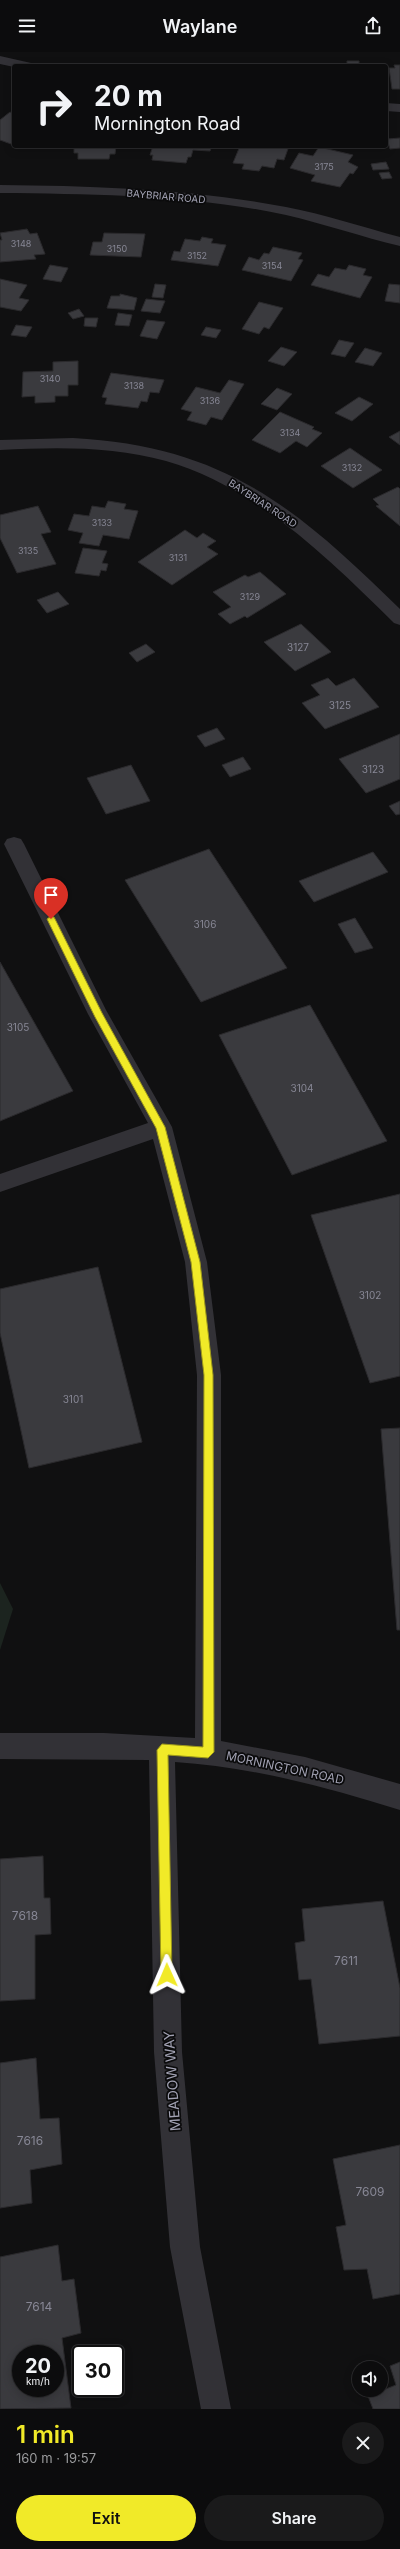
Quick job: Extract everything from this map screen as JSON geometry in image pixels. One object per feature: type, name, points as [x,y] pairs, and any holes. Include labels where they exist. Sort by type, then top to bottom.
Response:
[{"type":"street","points":[[0,60],[17,64]]},
{"type":"street","points":[[388,107],[400,108]]},
{"type":"street","name":"BAYBRIAR ROAD","points":[[0,189],[96,190],[206,199],[287,211],[400,242]]},
{"type":"street","name":"BAYBRIAR ROAD","points":[[0,445],[54,442],[104,446],[148,452],[192,464],[238,485],[310,534],[400,618]]},
{"type":"street","points":[[14,844],[98,1014],[160,1127],[196,1262],[209,1375],[208,1752]]},
{"type":"street","points":[[0,1183],[160,1127]]},
{"type":"street","name":"MORNINGTON ROAD","points":[[0,1746],[83,1745],[208,1752],[328,1774],[400,1797]]},
{"type":"street","name":"MEADOW WAY","points":[[162,1750],[168,2052],[185,2247],[216,2409]]},
{"type":"shaded area","points":[[0,1583],[13,1609],[0,1650]]},
{"type":"building","points":[[347,61],[359,61],[359,64],[347,64]]},
{"type":"building","points":[[394,65],[400,65],[400,89],[392,89],[389,68],[395,68]]},
{"type":"building","points":[[10,112],[12,113],[11,144],[0,140],[0,120]]},
{"type":"building","points":[[400,138],[400,148],[390,149],[388,139]]},
{"type":"building","points":[[74,148],[116,148],[115,154],[110,154],[109,159],[78,159],[78,153],[74,153]]},
{"type":"building","points":[[152,148],[211,148],[210,151],[193,150],[191,157],[188,157],[186,163],[152,160],[153,155],[150,155]]},
{"type":"building","points":[[239,148],[288,148],[284,160],[277,159],[274,168],[262,166],[259,171],[242,169],[244,164],[233,163]]},
{"type":"building","points":[[318,148],[353,155],[348,162],[358,167],[353,174],[350,173],[340,187],[311,181],[315,175],[290,168],[299,153],[313,156]]},
{"type":"building","points":[[386,162],[389,169],[373,170],[371,164]]},
{"type":"building","points":[[389,172],[392,178],[382,179],[379,173]]},
{"type":"building","points":[[27,229],[30,234],[37,233],[45,254],[34,255],[36,259],[0,262],[0,240],[2,240],[0,233]]},
{"type":"building","points":[[104,233],[145,234],[141,257],[90,255],[93,242],[102,242]]},
{"type":"building","points":[[202,237],[213,239],[211,243],[226,245],[218,266],[171,260],[174,251],[180,252],[185,239],[200,241]]},
{"type":"building","points":[[273,247],[302,253],[298,259],[303,260],[291,281],[242,270],[249,257],[259,260],[264,253],[269,254]]},
{"type":"building","points":[[50,265],[68,268],[61,282],[43,279]]},
{"type":"building","points":[[349,265],[366,269],[363,275],[372,277],[360,298],[311,285],[318,274],[329,277],[335,268],[346,270]]},
{"type":"building","points":[[0,279],[27,285],[19,298],[29,300],[21,311],[0,307]]},
{"type":"building","points":[[155,284],[166,285],[163,298],[152,297]]},
{"type":"building","points":[[389,284],[400,285],[400,303],[385,301]]},
{"type":"building","points":[[120,294],[137,298],[134,310],[107,308],[111,296],[120,296]]},
{"type":"building","points":[[146,299],[165,301],[160,313],[141,311]]},
{"type":"building","points":[[259,302],[283,308],[269,329],[264,327],[259,334],[242,329]]},
{"type":"building","points":[[79,309],[84,316],[73,319],[68,313]]},
{"type":"building","points":[[118,313],[132,315],[129,326],[115,325]]},
{"type":"building","points":[[85,318],[98,318],[96,327],[84,326]]},
{"type":"building","points":[[147,320],[165,322],[157,339],[140,336]]},
{"type":"building","points":[[16,325],[32,327],[26,337],[11,335]]},
{"type":"building","points":[[206,327],[221,330],[216,338],[201,335]]},
{"type":"building","points":[[339,340],[354,343],[345,357],[331,354]]},
{"type":"building","points":[[281,347],[297,352],[284,366],[268,361]]},
{"type":"building","points":[[365,348],[382,353],[373,366],[355,362]]},
{"type":"building","points":[[78,361],[78,385],[68,385],[68,396],[55,396],[55,402],[35,403],[35,396],[22,397],[23,372],[53,371],[53,362]]},
{"type":"building","points":[[111,373],[164,380],[159,393],[150,392],[147,402],[141,401],[138,408],[105,404],[107,398],[102,397]]},
{"type":"building","points":[[229,380],[244,384],[222,420],[211,417],[206,425],[187,420],[192,412],[181,409],[196,387],[220,393]]},
{"type":"building","points":[[277,388],[292,394],[277,410],[261,404]]},
{"type":"building","points":[[359,397],[373,404],[352,421],[335,413]]},
{"type":"building","points":[[280,412],[314,427],[312,429],[322,433],[307,447],[296,441],[280,453],[252,440]]},
{"type":"building","points":[[400,431],[400,445],[389,437]]},
{"type":"building","points":[[350,448],[382,470],[353,488],[321,466]]},
{"type":"building","points":[[398,487],[400,489],[400,526],[376,506],[379,505],[373,499]]},
{"type":"building","points":[[108,501],[126,504],[124,509],[138,511],[129,539],[103,535],[99,546],[79,543],[83,533],[68,530],[74,514],[89,516],[92,506],[105,508]]},
{"type":"building","points":[[38,506],[51,532],[41,534],[56,564],[17,573],[0,538],[0,515]]},
{"type":"building","points":[[185,530],[197,538],[203,533],[216,541],[207,547],[218,554],[172,585],[138,562]]},
{"type":"building","points":[[83,548],[107,551],[102,563],[108,564],[106,571],[101,570],[99,576],[75,573]]},
{"type":"building","points":[[260,572],[286,594],[247,618],[245,616],[230,624],[218,614],[231,607],[213,592],[245,575],[248,577]]},
{"type":"building","points":[[58,592],[69,604],[47,613],[37,600]]},
{"type":"building","points":[[301,624],[331,652],[295,671],[264,642]]},
{"type":"building","points":[[146,644],[155,652],[137,662],[129,653]]},
{"type":"building","points":[[328,678],[336,686],[354,678],[379,707],[325,729],[302,703],[320,695],[311,685]]},
{"type":"building","points":[[217,728],[225,739],[205,747],[197,736]]},
{"type":"building","points":[[400,734],[400,779],[366,793],[339,759]]},
{"type":"building","points":[[243,757],[251,769],[230,777],[222,765]]},
{"type":"building","points":[[131,765],[150,801],[106,814],[87,778]]},
{"type":"building","points":[[400,801],[400,814],[396,815],[389,806]]},
{"type":"building","points":[[209,849],[287,968],[201,1002],[125,880]]},
{"type":"building","points":[[373,852],[388,872],[314,902],[299,881]]},
{"type":"building","points":[[355,918],[373,948],[355,953],[338,924]]},
{"type":"building","points":[[0,962],[73,1091],[0,1121]]},
{"type":"building","points":[[310,1005],[387,1141],[292,1175],[219,1035]]},
{"type":"building","points":[[400,1194],[400,1376],[370,1383],[311,1215]]},
{"type":"building","points":[[98,1267],[142,1442],[29,1468],[0,1333],[0,1289]]},
{"type":"building","points":[[400,1428],[400,1630],[397,1630],[381,1429]]},
{"type":"building","points":[[43,1856],[44,1898],[50,1898],[51,1934],[35,1935],[35,1999],[0,2001],[0,1859]]},
{"type":"building","points":[[383,1901],[400,1988],[400,2036],[319,2044],[311,1979],[299,1980],[295,1943],[305,1941],[302,1909]]},
{"type":"building","points":[[36,2058],[40,2119],[59,2118],[62,2164],[30,2170],[32,2203],[0,2208],[0,2063]]},
{"type":"building","points":[[400,2145],[400,2294],[373,2299],[367,2269],[344,2270],[336,2227],[346,2225],[333,2159]]},
{"type":"building","points":[[58,2245],[62,2281],[74,2279],[81,2333],[62,2338],[63,2345],[12,2345],[12,2397],[64,2397],[64,2354],[71,2408],[0,2409],[0,2257]]},
{"type":"building","points":[[400,2362],[400,2409],[373,2409],[368,2397],[388,2397],[388,2388],[396,2385],[390,2366]]},
{"type":"route","points":[[51,919],[98,1014],[160,1127],[196,1262],[209,1375],[208,1752],[162,1750],[167,1975]]}]
